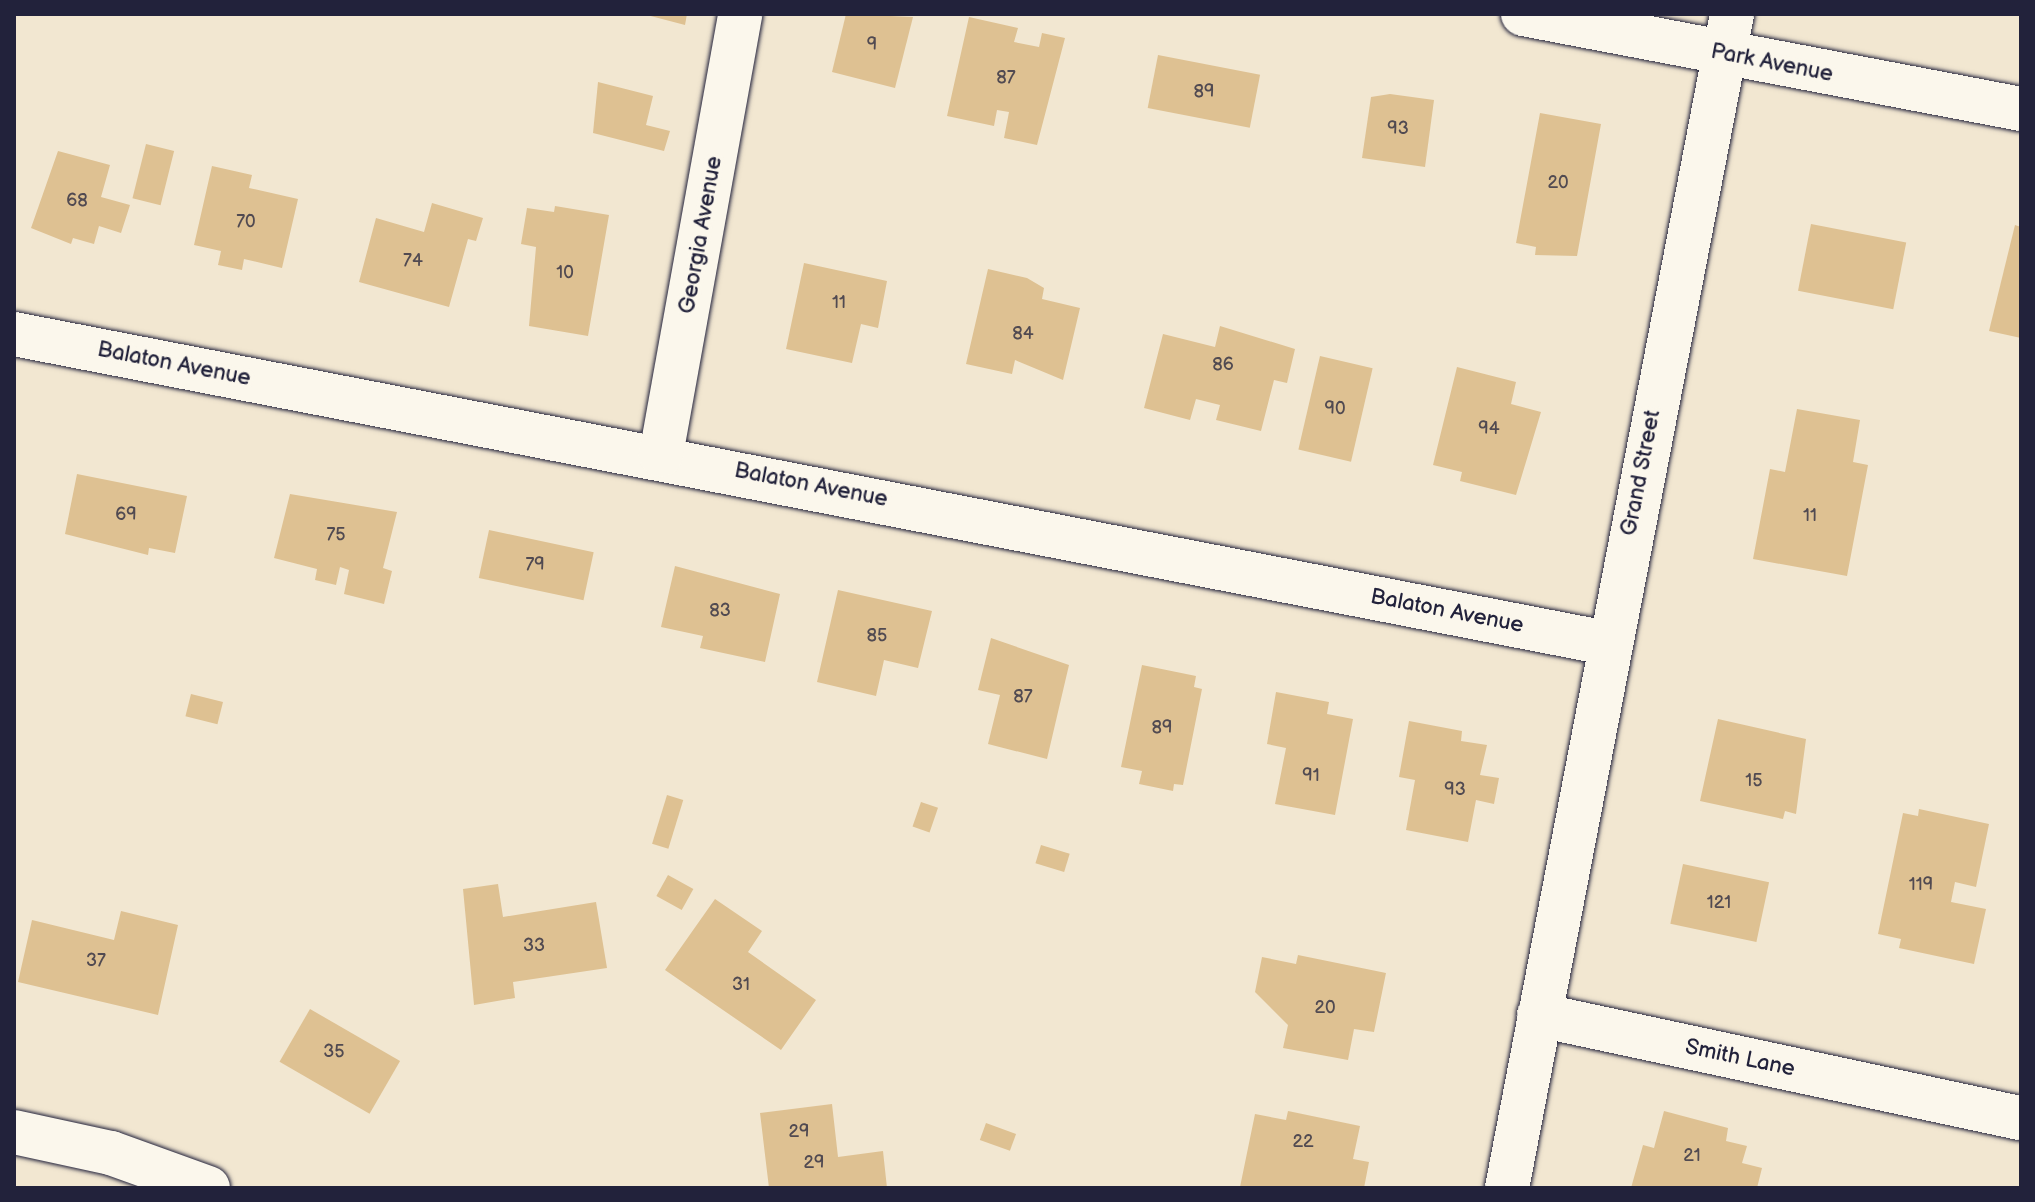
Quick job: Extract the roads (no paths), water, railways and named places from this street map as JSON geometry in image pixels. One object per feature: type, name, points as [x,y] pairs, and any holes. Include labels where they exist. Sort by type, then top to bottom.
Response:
[{"type":"street","name":"Georgia Avenue","points":[[661,455],[740,14]]},
{"type":"street","name":"Park Avenue","points":[[1523,14],[1728,34],[2021,109]]},
{"type":"street","name":"Grand Street","points":[[1539,1015],[1607,643],[1728,34]]},
{"type":"street","name":"Balaton Avenue","points":[[14,334],[661,455],[1607,643]]},
{"type":"street","name":"Smith Lane","points":[[1539,1015],[2021,1118]]},
{"type":"street","points":[[1507,1188],[1539,1015]]},
{"type":"street","points":[[14,1132],[111,1153],[208,1188]]}]
